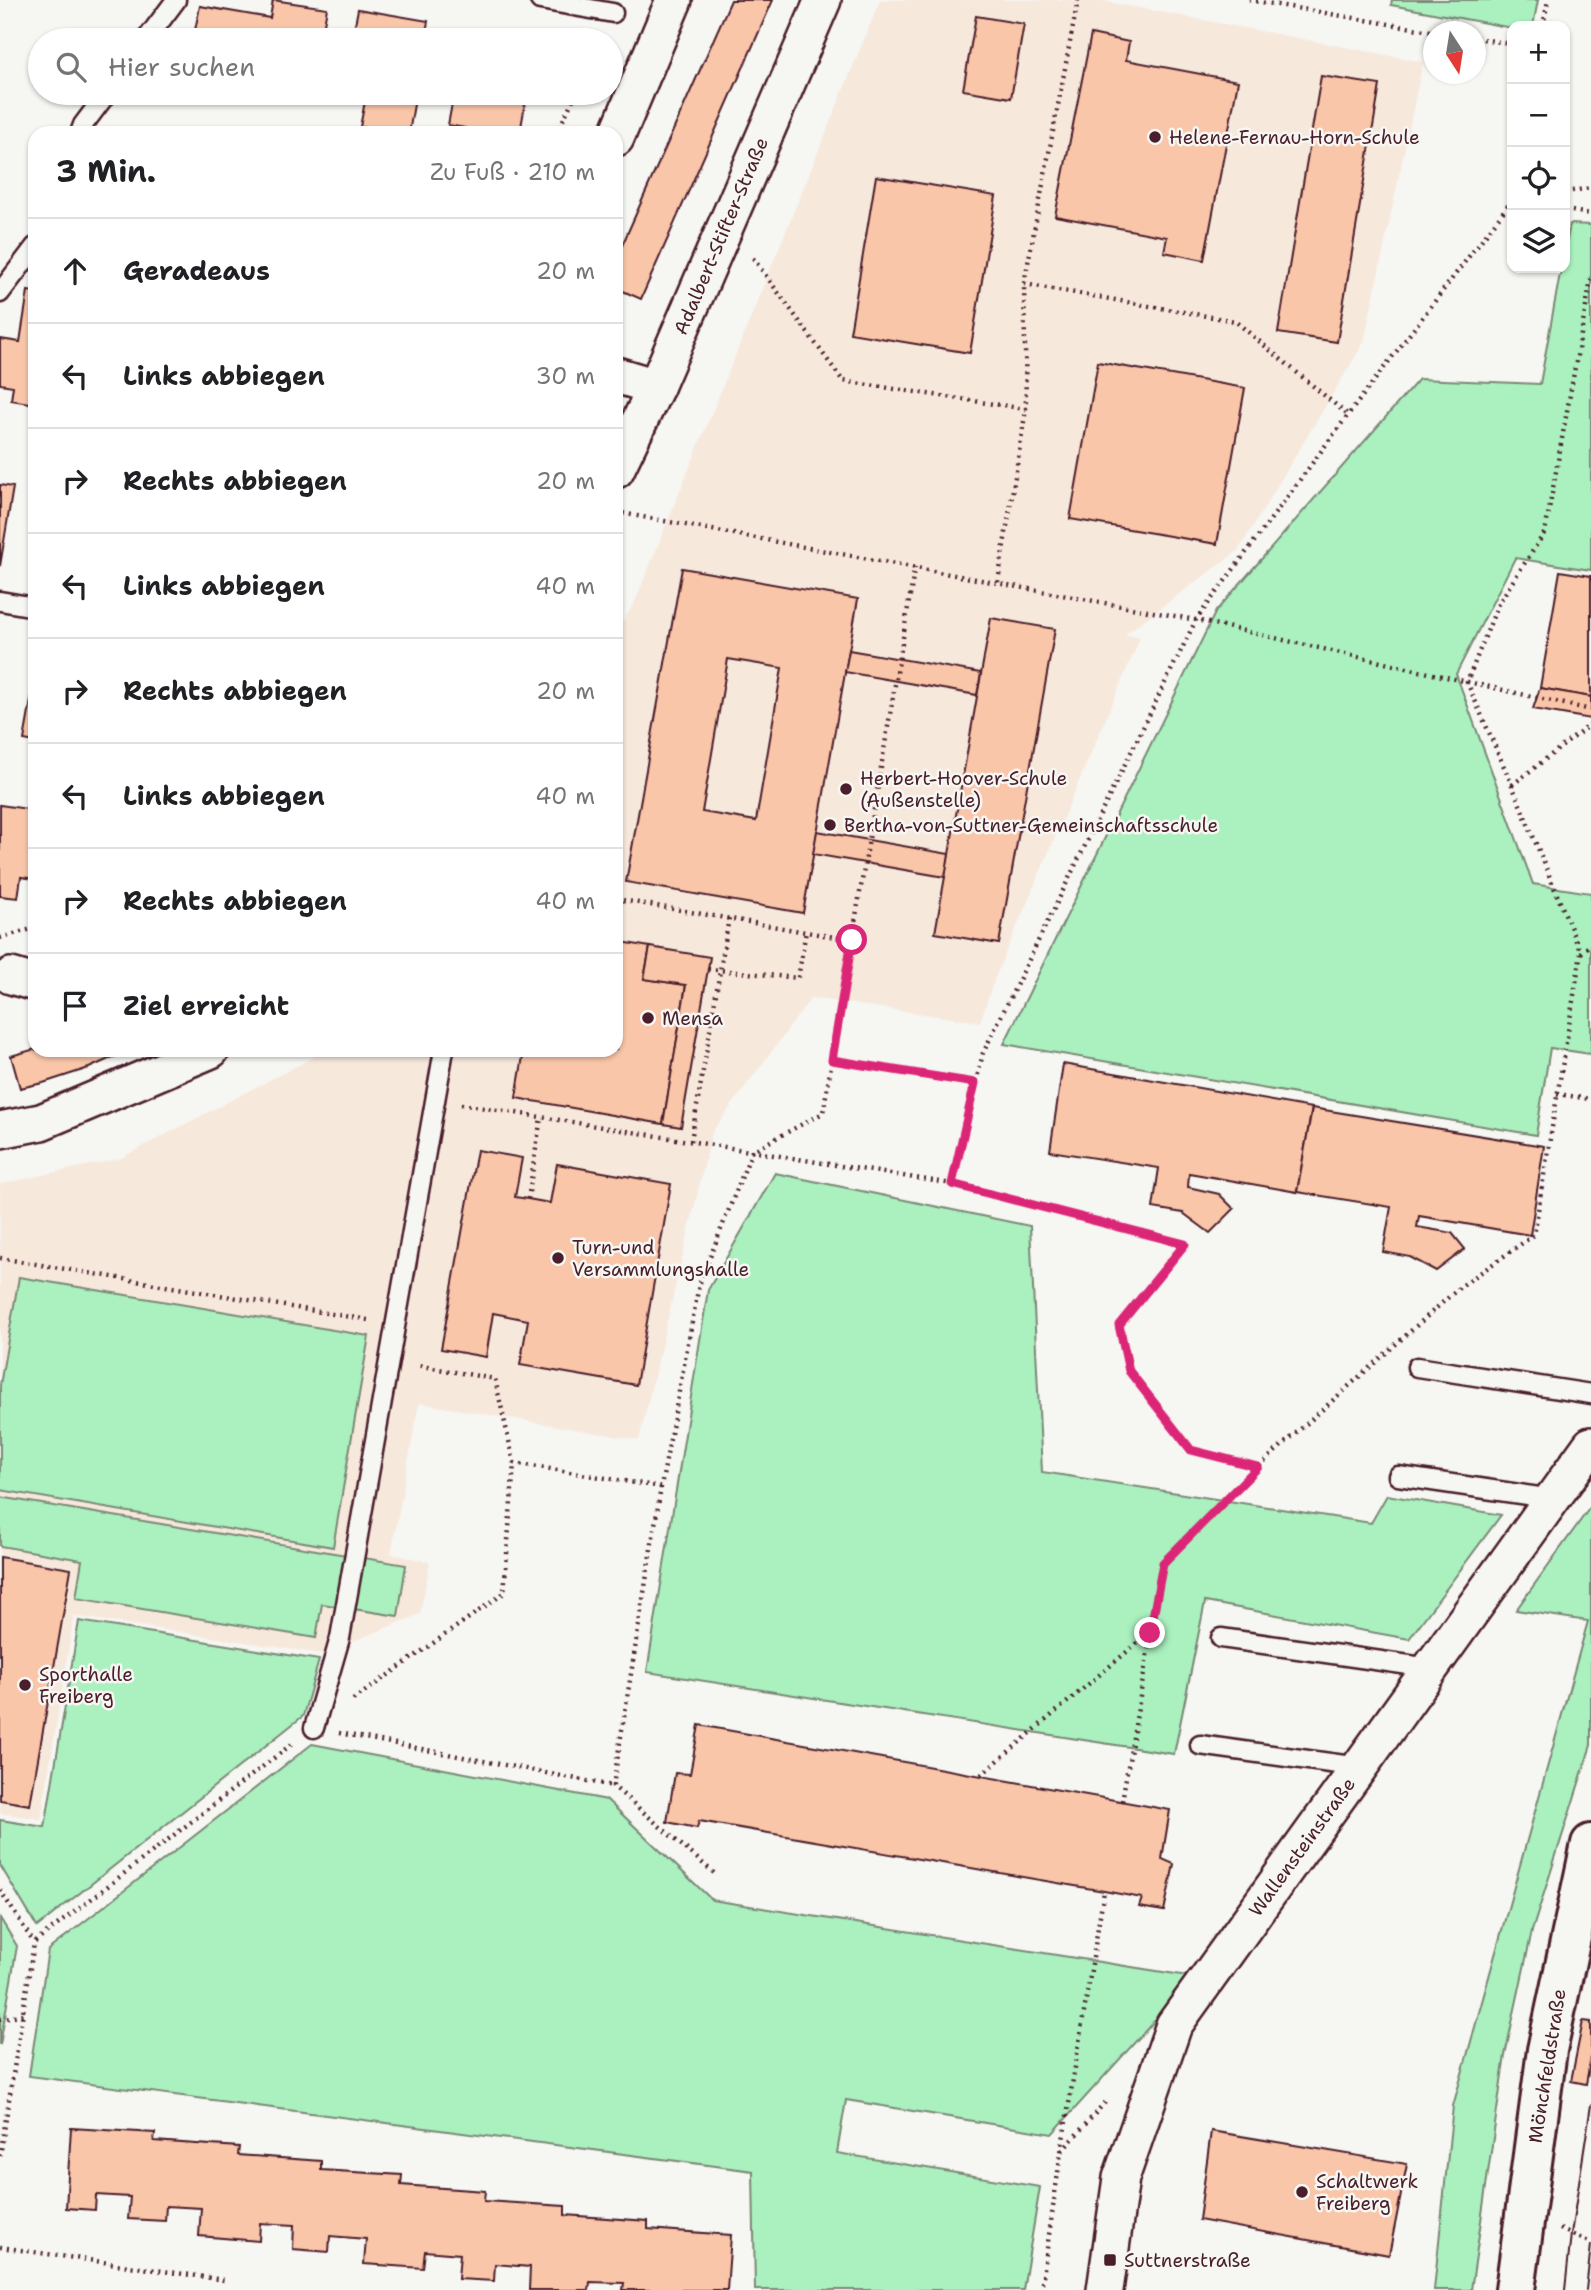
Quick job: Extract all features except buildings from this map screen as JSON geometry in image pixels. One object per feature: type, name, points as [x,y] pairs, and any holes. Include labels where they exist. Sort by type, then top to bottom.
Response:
[{"type":"main road","name":"Mönchfeldstraße","points":[[1515,2290],[1547,2050],[1591,1844]]},
{"type":"street","points":[[621,126],[674,0]]},
{"type":"street","name":"Adalbert-Stifter-Straße","points":[[623,455],[656,387],[823,0]]},
{"type":"street","points":[[623,378],[656,387]]},
{"type":"street","points":[[0,1130],[41,1122],[194,1057]]},
{"type":"street","name":"Wallensteinstraße","points":[[1105,2290],[1121,2178],[1174,2025],[1591,1445]]},
{"type":"lane","points":[[155,28],[176,0]]},
{"type":"lane","points":[[540,0],[613,13]]},
{"type":"lane","points":[[83,126],[98,105]]},
{"type":"lane","points":[[0,293],[28,256]]},
{"type":"lane","points":[[0,601],[28,606]]},
{"type":"lane","points":[[314,1728],[341,1639],[443,1057]]},
{"type":"lane","points":[[1417,1367],[1591,1394]]},
{"type":"lane","points":[[1398,1476],[1553,1499]]},
{"type":"lane","points":[[1221,1637],[1430,1668]]},
{"type":"lane","points":[[1200,1745],[1359,1767]]},
{"type":"path","points":[[998,582],[1026,409],[1024,284],[1078,0]]},
{"type":"path","points":[[1249,0],[1423,30]]},
{"type":"path","points":[[1544,21],[1548,0]]},
{"type":"path","points":[[1486,40],[1507,43]]},
{"type":"path","points":[[560,126],[570,105]]},
{"type":"path","points":[[1570,191],[1591,188]]},
{"type":"path","points":[[952,1184],[984,1053],[1196,620],[1507,205]]},
{"type":"path","points":[[1570,210],[1591,214]]},
{"type":"path","points":[[753,258],[843,381],[1026,409]]},
{"type":"path","points":[[1122,1801],[1163,1563],[1258,1467],[1460,1287],[1534,1235],[1581,953],[1512,785],[1466,682],[1498,604],[1545,532],[1591,279]]},
{"type":"path","points":[[1024,284],[1235,321],[1348,415]]},
{"type":"path","points":[[623,513],[1196,620],[1591,710]]},
{"type":"path","points":[[613,1786],[661,1488],[699,1285],[752,1151],[823,1113],[915,566]]},
{"type":"path","points":[[1512,785],[1591,724]]},
{"type":"path","points":[[623,900],[852,940]]},
{"type":"path","points":[[691,1141],[729,918]]},
{"type":"path","points":[[6,937],[28,930]]},
{"type":"path","points":[[708,969],[797,978],[806,931]]},
{"type":"path","points":[[1581,953],[1591,944]]},
{"type":"path","points":[[832,1060],[975,1083]]},
{"type":"path","points":[[1557,1094],[1590,1099]]},
{"type":"path","points":[[435,1100],[952,1184],[1185,1244],[1119,1325],[1129,1371],[1191,1450],[1258,1467]]},
{"type":"path","points":[[528,1199],[541,1117]]},
{"type":"path","points":[[0,1258],[396,1325]]},
{"type":"path","points":[[34,1943],[314,1728],[504,1593],[514,1463],[495,1379],[390,1360]]},
{"type":"path","points":[[514,1463],[661,1488]]},
{"type":"path","points":[[981,1775],[1150,1633]]},
{"type":"path","points":[[314,1728],[613,1786],[714,1873]]},
{"type":"path","points":[[0,1890],[34,1943],[0,2156]]},
{"type":"path","points":[[1041,2290],[1104,1891]]},
{"type":"path","points":[[0,2019],[23,2014]]},
{"type":"path","points":[[1555,2227],[1591,2243]]},
{"type":"path","points":[[0,2247],[225,2280]]},
{"type":"shaded area","name":"Bertha-von-Suttner-Gemeinschaftsschule","points":[[880,0],[1098,0],[1423,62],[1364,342],[1238,551],[1125,634],[1140,638],[994,980],[980,1022],[811,998],[712,1132],[639,1440],[419,1403],[391,1554],[430,1562],[420,1614],[322,1654],[74,1616],[41,1819],[0,1813],[0,1184],[119,1159],[314,1057],[623,1057],[623,621],[634,604]]},
{"type":"green space","points":[[1392,0],[1538,0],[1534,21],[1507,21],[1507,27],[1391,5]]},
{"type":"green space","points":[[1570,224],[1591,225],[1591,570],[1515,558],[1456,674],[1533,884],[1591,893],[1591,1054],[1550,1048],[1536,1135],[1004,1044],[1216,611],[1419,379],[1540,384],[1560,273],[1570,273]]},
{"type":"green space","points":[[775,1173],[1030,1226],[1042,1472],[1371,1523],[1387,1495],[1501,1515],[1409,1639],[1205,1602],[1174,1754],[647,1672],[708,1290]]},
{"type":"green space","points":[[19,1277],[369,1336],[333,1547],[0,1490],[0,1385]]},
{"type":"green space","points":[[0,1497],[406,1565],[398,1616],[322,1604],[316,1638],[76,1598],[82,1560],[0,1546]]},
{"type":"green space","points":[[1591,1506],[1591,1745],[1532,1931],[1505,2055],[1471,2290],[1434,2290],[1453,2106],[1588,1621],[1516,1610]]},
{"type":"green space","points":[[79,1621],[319,1660],[303,1716],[37,1927],[0,1865],[0,1820],[45,1827]]},
{"type":"green space","points":[[312,1744],[607,1800],[712,1900],[1194,1977],[1052,2134],[846,2100],[837,2153],[1040,2187],[1023,2290],[755,2290],[753,2171],[29,2076],[48,1950]]},
{"type":"green space","points":[[0,1918],[17,1946],[0,2045]]},
{"type":"tram line","points":[[1565,2290],[1591,2105]]},
{"type":"tram line","points":[[1586,2290],[1591,2245]]},
{"type":"place","name":"Helene-Fernau-Horn-Schule","points":[[1155,137]]},
{"type":"place","name":"Herbert-Hoover-Schule (Außenstelle)","points":[[846,789]]},
{"type":"place","name":"Bertha-von-Suttner-Gemeinschaftsschule","points":[[830,825]]},
{"type":"place","name":"Mensa","points":[[648,1018]]},
{"type":"place","name":"Turn-und Versammlungshalle","points":[[558,1258]]},
{"type":"place","name":"Sporthalle Freiberg","points":[[25,1685]]},
{"type":"place","name":"Schaltwerk Freiberg","points":[[1302,2192]]},
{"type":"place","name":"Suttnerstraße","points":[[1110,2260]]},
{"type":"route","points":[[852,940],[832,1060],[975,1083],[952,1184],[1185,1244],[1119,1325],[1129,1371],[1191,1450],[1258,1467],[1163,1563],[1150,1633]]}]
